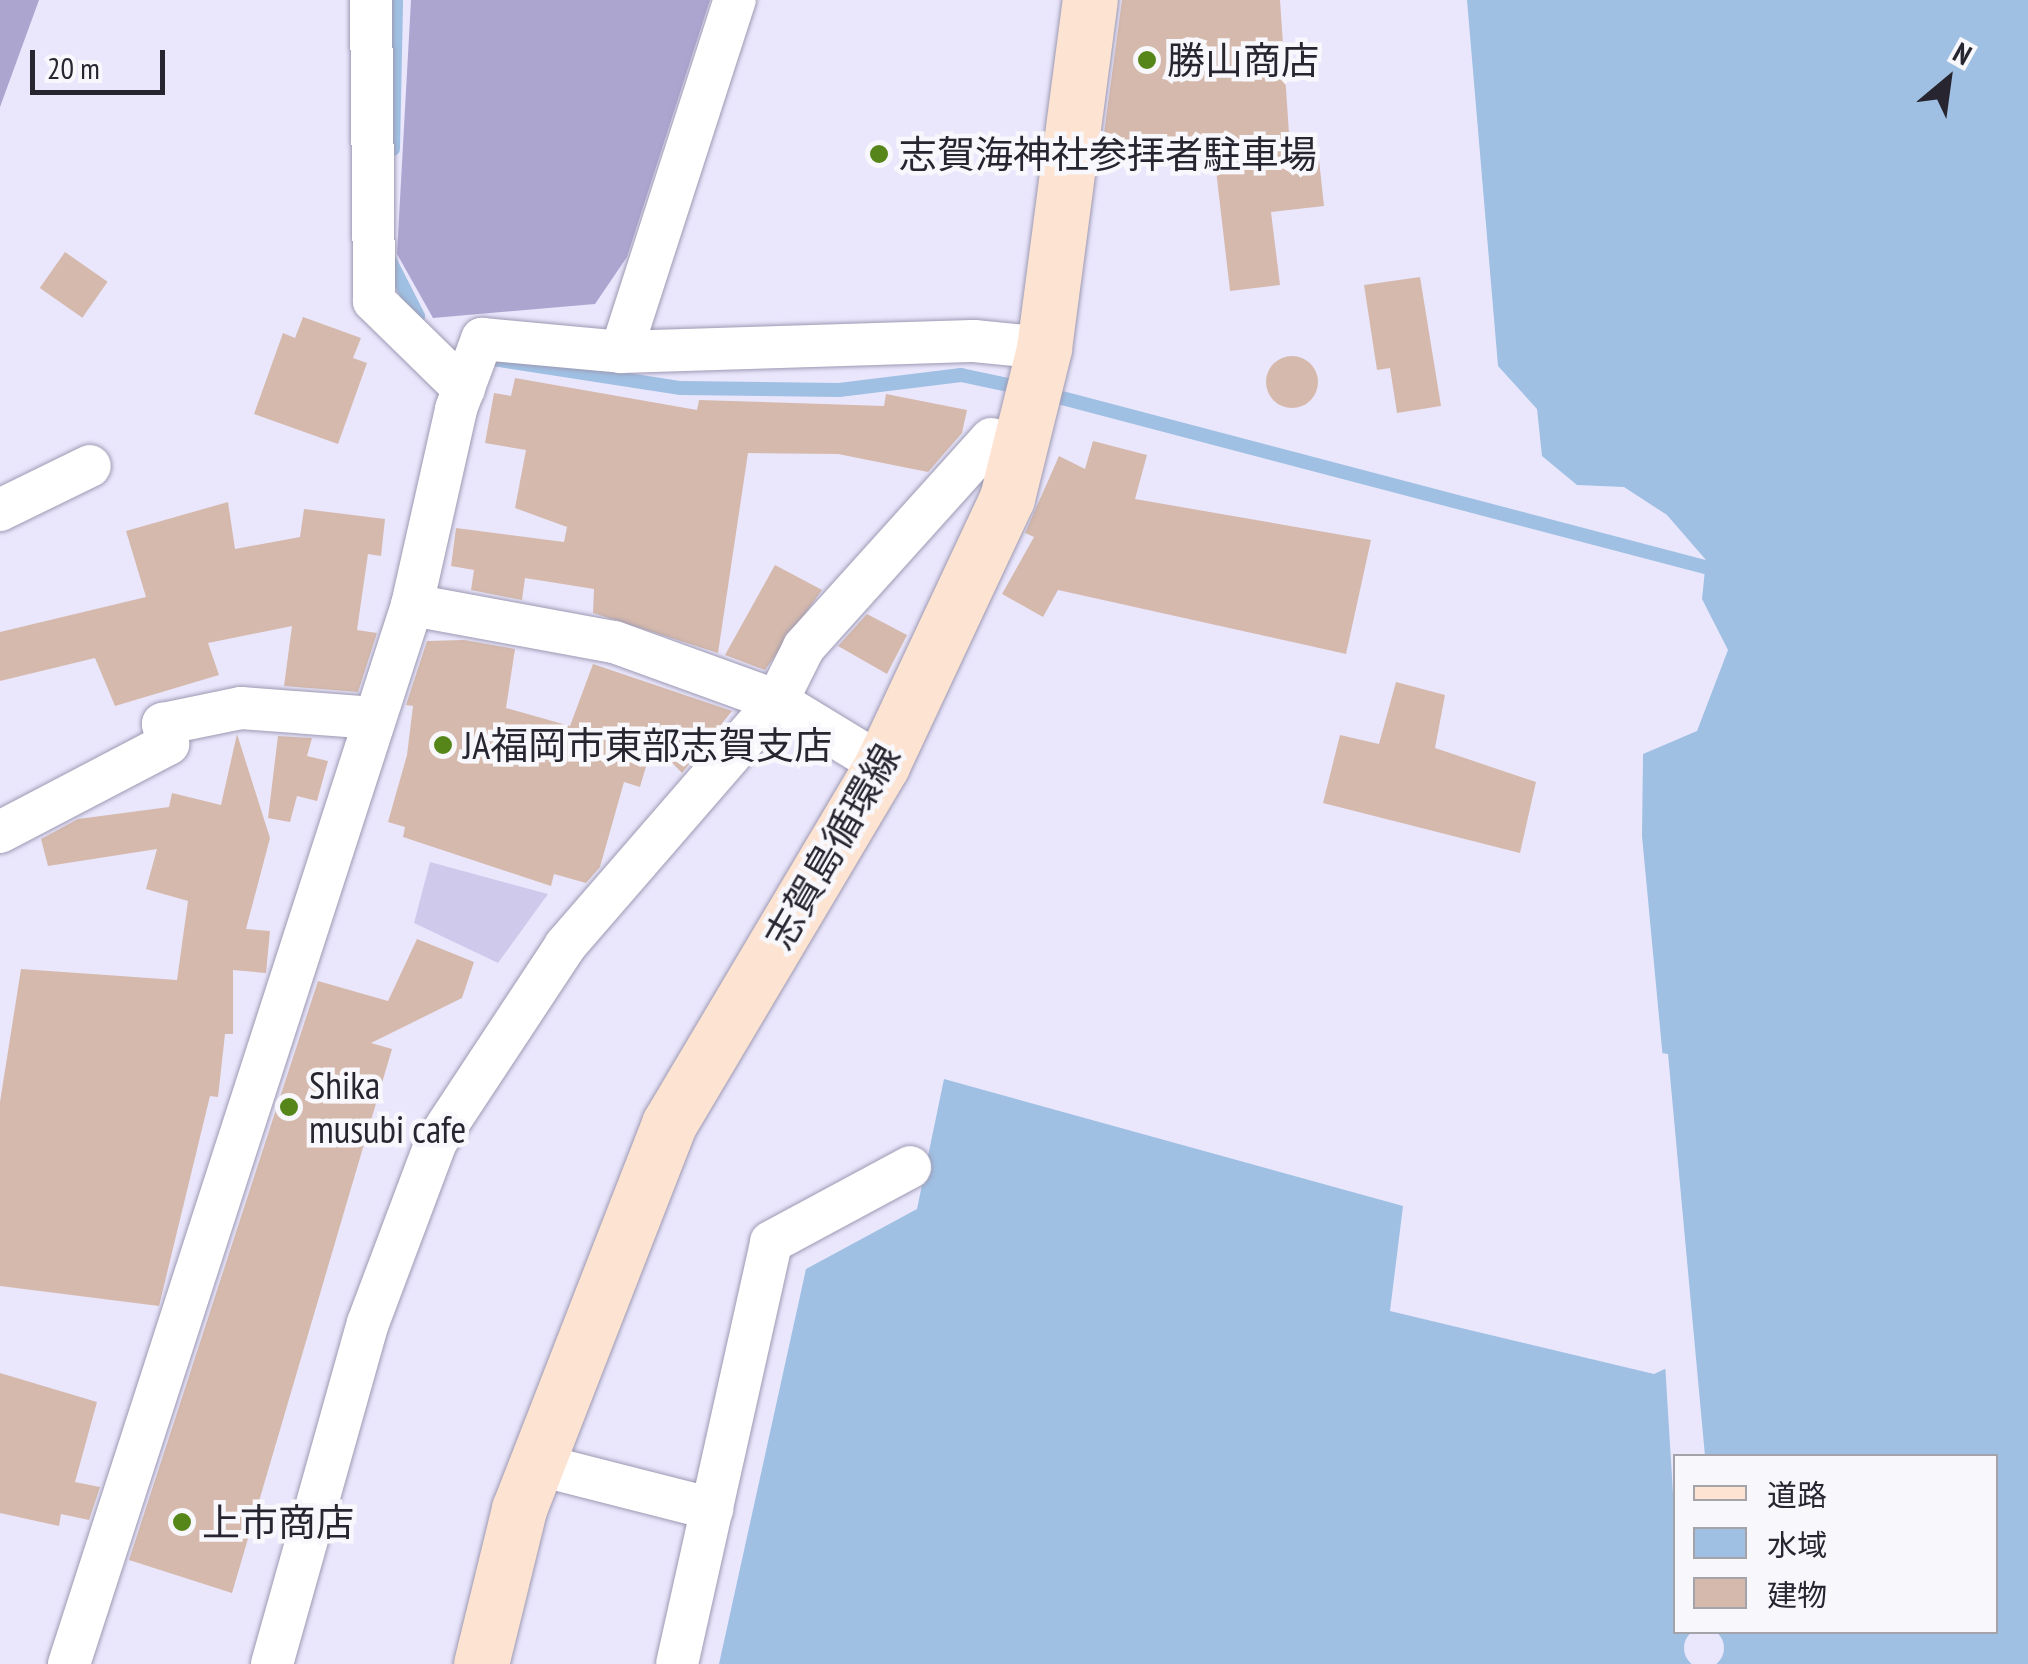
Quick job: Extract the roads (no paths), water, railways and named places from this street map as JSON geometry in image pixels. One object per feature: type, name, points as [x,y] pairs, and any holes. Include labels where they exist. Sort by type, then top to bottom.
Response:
[{"type":"main road","name":"志賀島循環線","points":[[482,1664],[536,1464],[669,1124],[882,765],[1007,498],[1044,348],[1090,0]]},
{"type":"street","points":[[372,0],[374,301],[464,389]]},
{"type":"street","points":[[622,352],[735,0]]},
{"type":"street","points":[[69,1664],[412,605],[464,389],[482,339],[622,352],[974,341],[1044,348]]},
{"type":"street","points":[[272,1664],[368,1323],[436,1142],[565,946],[778,701],[804,647],[990,439]]},
{"type":"street","points":[[0,510],[90,466]]},
{"type":"street","points":[[412,605],[614,642],[778,701],[882,765]]},
{"type":"street","points":[[0,832],[168,744],[162,724],[242,708],[374,718]]},
{"type":"street","points":[[677,1664],[771,1242],[910,1167]]},
{"type":"street","points":[[536,1464],[712,1509]]},
{"type":"water","points":[[1467,0],[2028,0],[2028,1664],[719,1664],[806,1269],[917,1209],[944,1079],[1403,1206],[1390,1311],[1654,1374],[1691,1357],[1642,836],[1643,754],[1697,731],[1728,650],[1702,599],[1706,560],[1667,515],[1624,487],[1577,485],[1542,456],[1537,409],[1498,366]]},
{"type":"waterway","points":[[393,149],[396,0]]},
{"type":"waterway","points":[[390,261],[418,316]]},
{"type":"waterway","points":[[493,359],[681,388],[839,390],[961,375],[1022,388]]},
{"type":"waterway","points":[[1043,393],[1724,572]]},
{"type":"place","name":"勝山商店","points":[[1147,60]]},
{"type":"place","name":"志賀海神社参拝者駐車場","points":[[879,154]]},
{"type":"place","name":"JA福岡市東部志賀支店","points":[[443,745]]},
{"type":"place","name":"Shika musubi cafe","points":[[289,1107]]},
{"type":"place","name":"上市商店","points":[[182,1522]]}]
